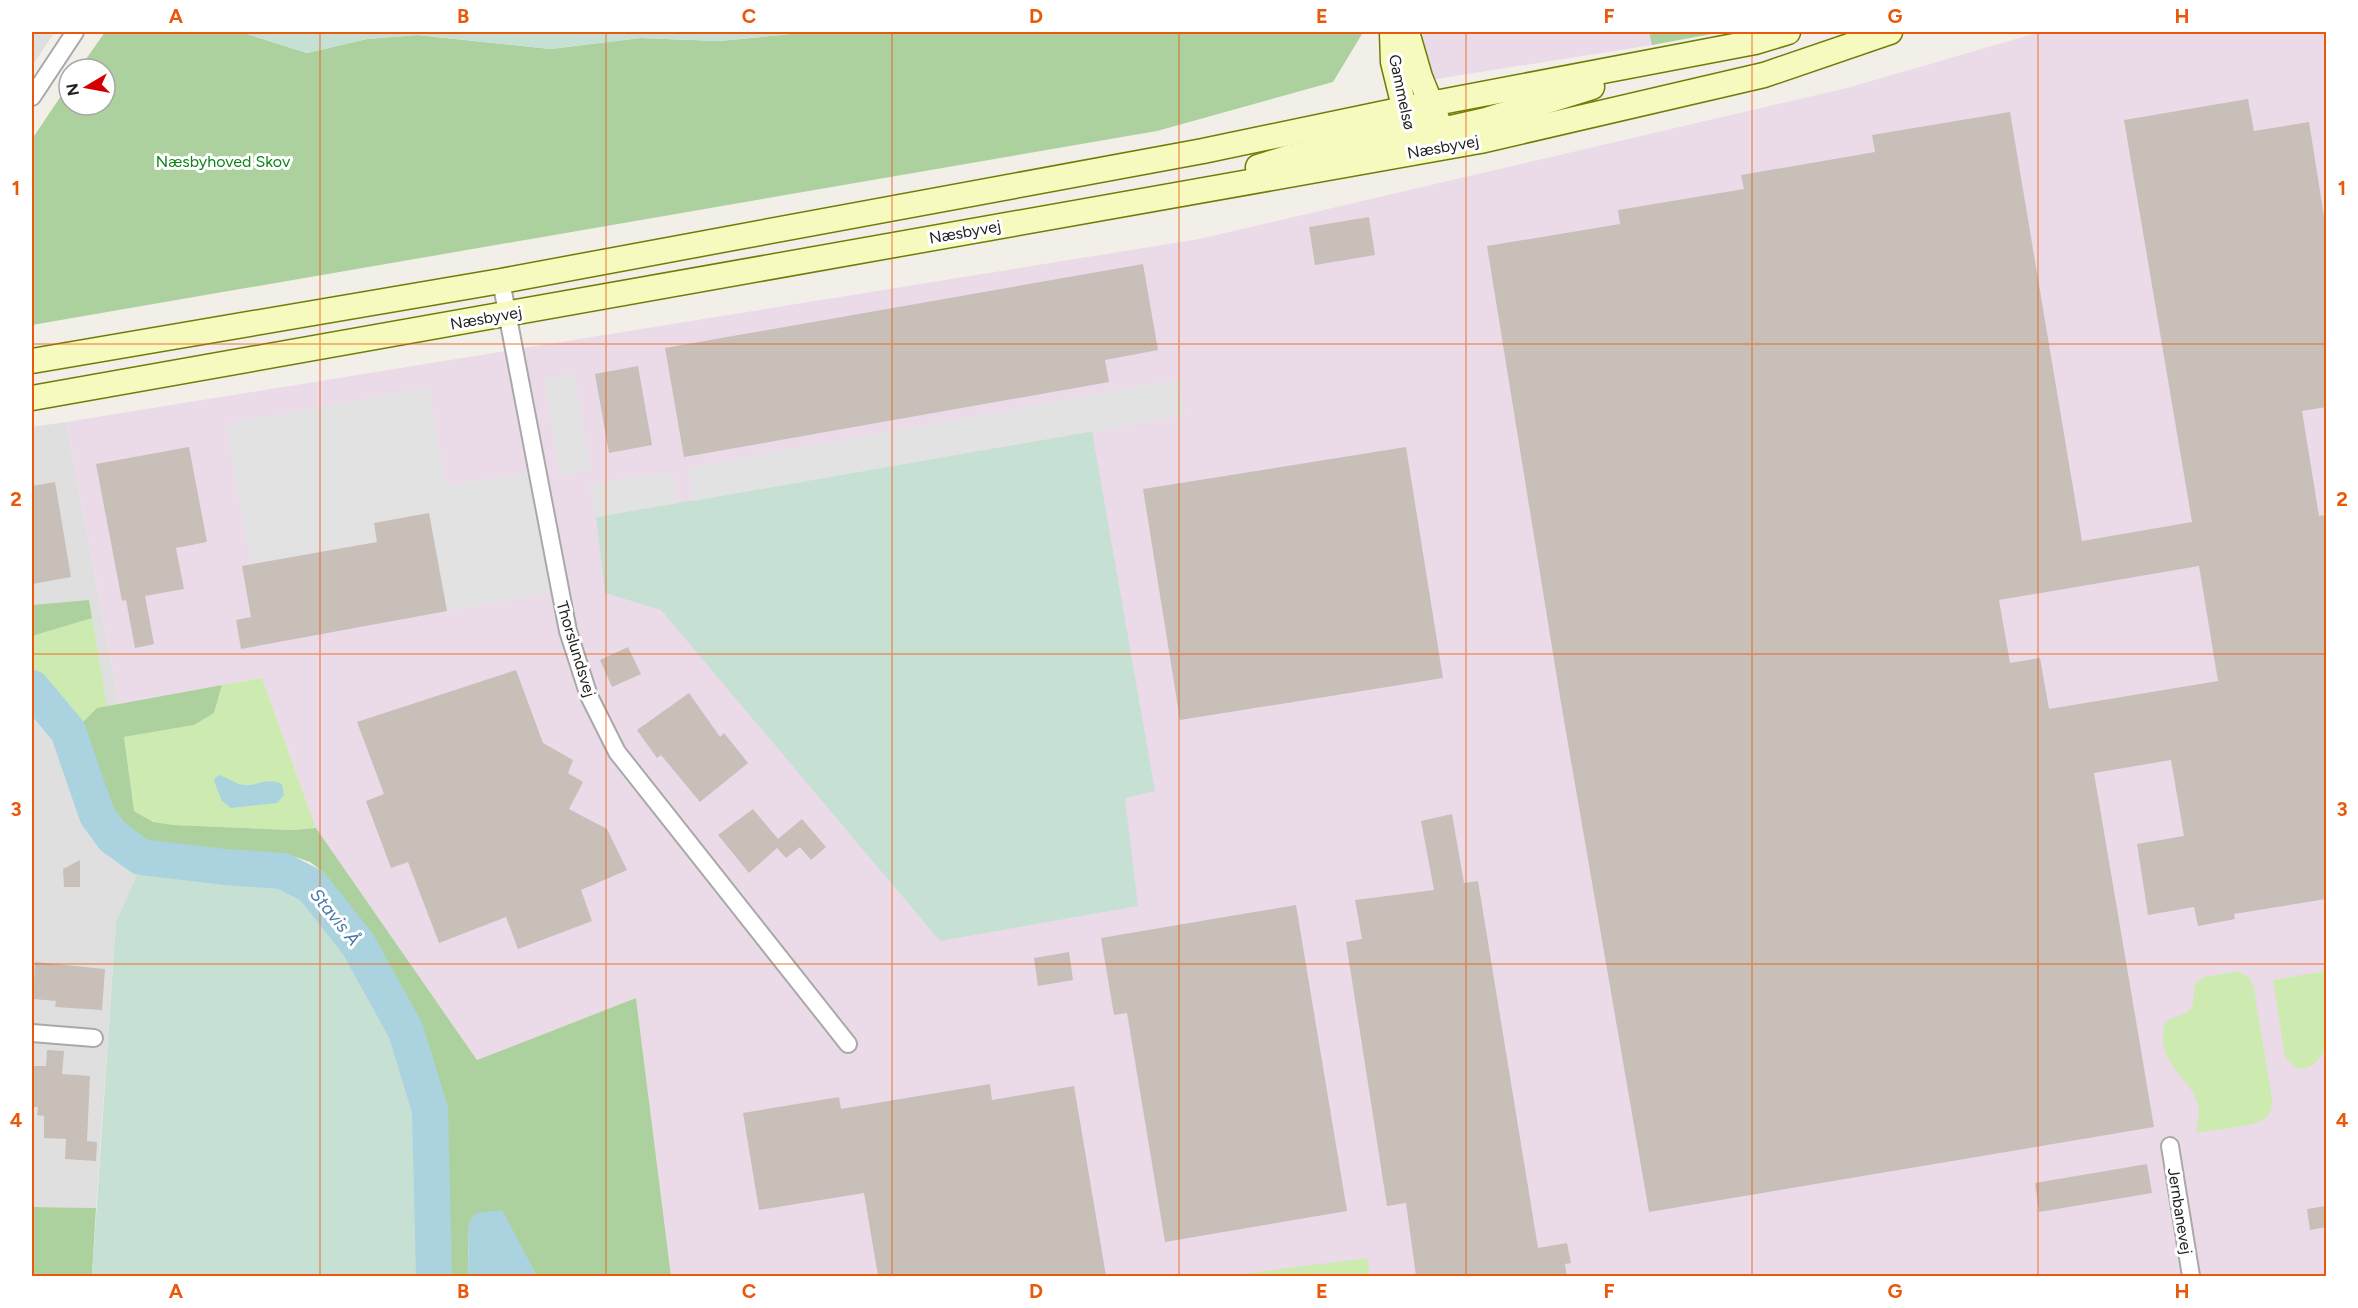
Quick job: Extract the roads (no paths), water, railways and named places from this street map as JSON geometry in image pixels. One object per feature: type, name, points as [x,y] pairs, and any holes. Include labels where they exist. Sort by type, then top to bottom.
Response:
[{"type":"street","points":[[32,97],[75,32]]},
{"type":"street","name":"Gammelsø","points":[[1392,32],[1393,62],[1410,131]]},
{"type":"street","name":"Gammelsø","points":[[1407,32],[1430,105],[1445,138]]},
{"type":"street","name":"Næsbyvej","points":[[32,398],[1176,194],[1410,131],[1430,105],[1755,42],[1788,32]]},
{"type":"street","name":"Næsbyvej","points":[[32,361],[501,281],[1203,151],[1410,131],[1445,138],[1480,141],[1764,75],[1890,32]]},
{"type":"street","points":[[1445,138],[1486,120],[1587,90],[1631,67]]},
{"type":"street","name":"Thorslundsvej","points":[[501,281],[563,612],[589,696],[617,752],[848,1044]]},
{"type":"street","points":[[32,1033],[94,1038]]},
{"type":"street","name":"Jernbanevej","points":[[2170,1146],[2191,1276]]},
{"type":"water","points":[[219,775],[244,785],[277,782],[282,784],[284,795],[277,803],[231,808],[222,801],[214,781]]},
{"type":"water","points":[[502,1210],[537,1276],[468,1276],[469,1222],[476,1213]]},
{"type":"waterway","name":"Stavis Å","points":[[32,688],[68,731],[97,815],[113,837],[141,857],[283,871],[312,886],[358,944],[406,1031],[430,1110],[434,1276]]},
{"type":"park label","name":"Næsbyhoved Skov","points":[[223,161]]}]
